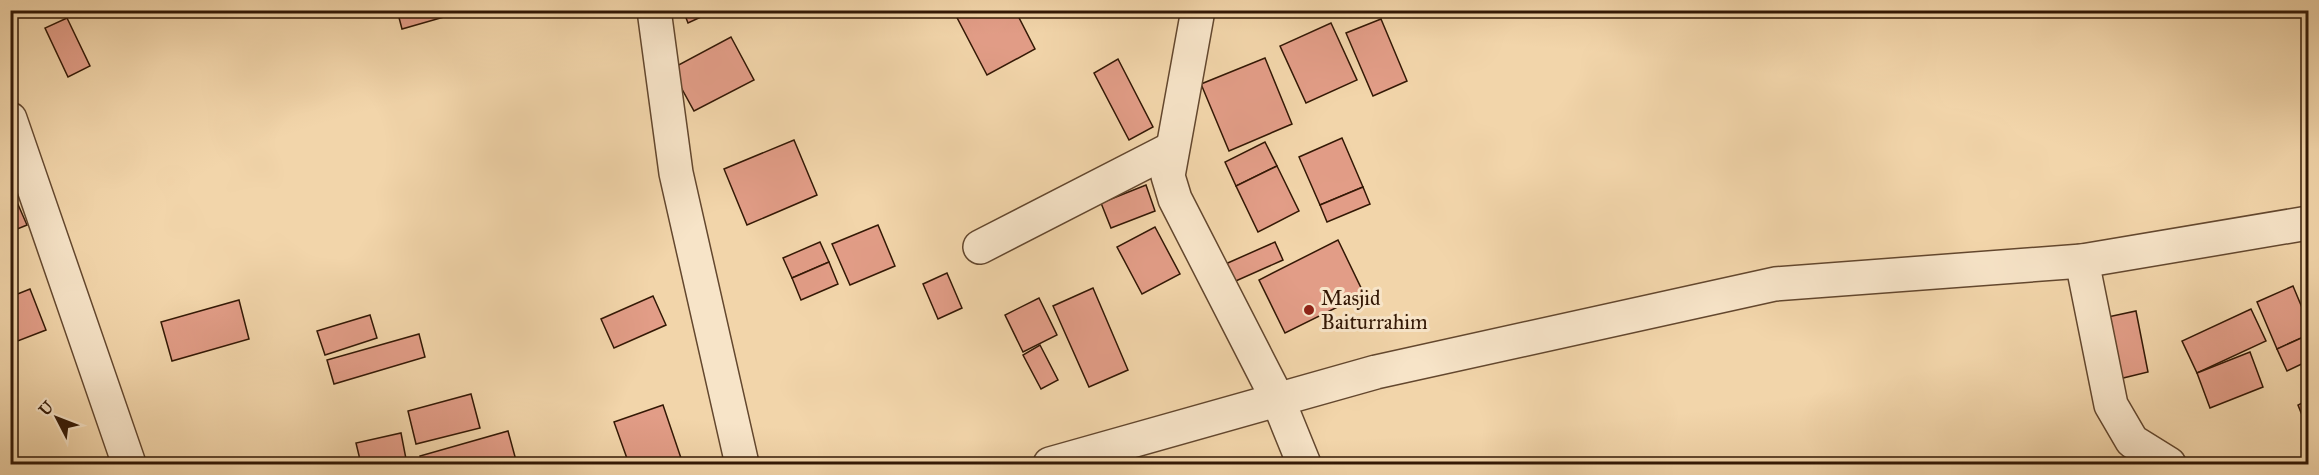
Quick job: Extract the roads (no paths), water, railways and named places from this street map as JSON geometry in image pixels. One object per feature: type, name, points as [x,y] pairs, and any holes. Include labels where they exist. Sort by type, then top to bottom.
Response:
[{"type":"street","points":[[654,10],[676,173],[742,465]]},
{"type":"street","points":[[1198,10],[1168,176],[1175,199],[1278,400],[1304,465]]},
{"type":"street","points":[[10,119],[129,465]]},
{"type":"street","points":[[980,247],[1171,150]]},
{"type":"street","points":[[1050,465],[1376,372],[1775,284],[2082,261],[2308,223]]},
{"type":"street","points":[[2082,261],[2111,405],[2132,441],[2169,465]]},
{"type":"place","name":"Masjid Baiturrahim","points":[[1309,310]]}]
